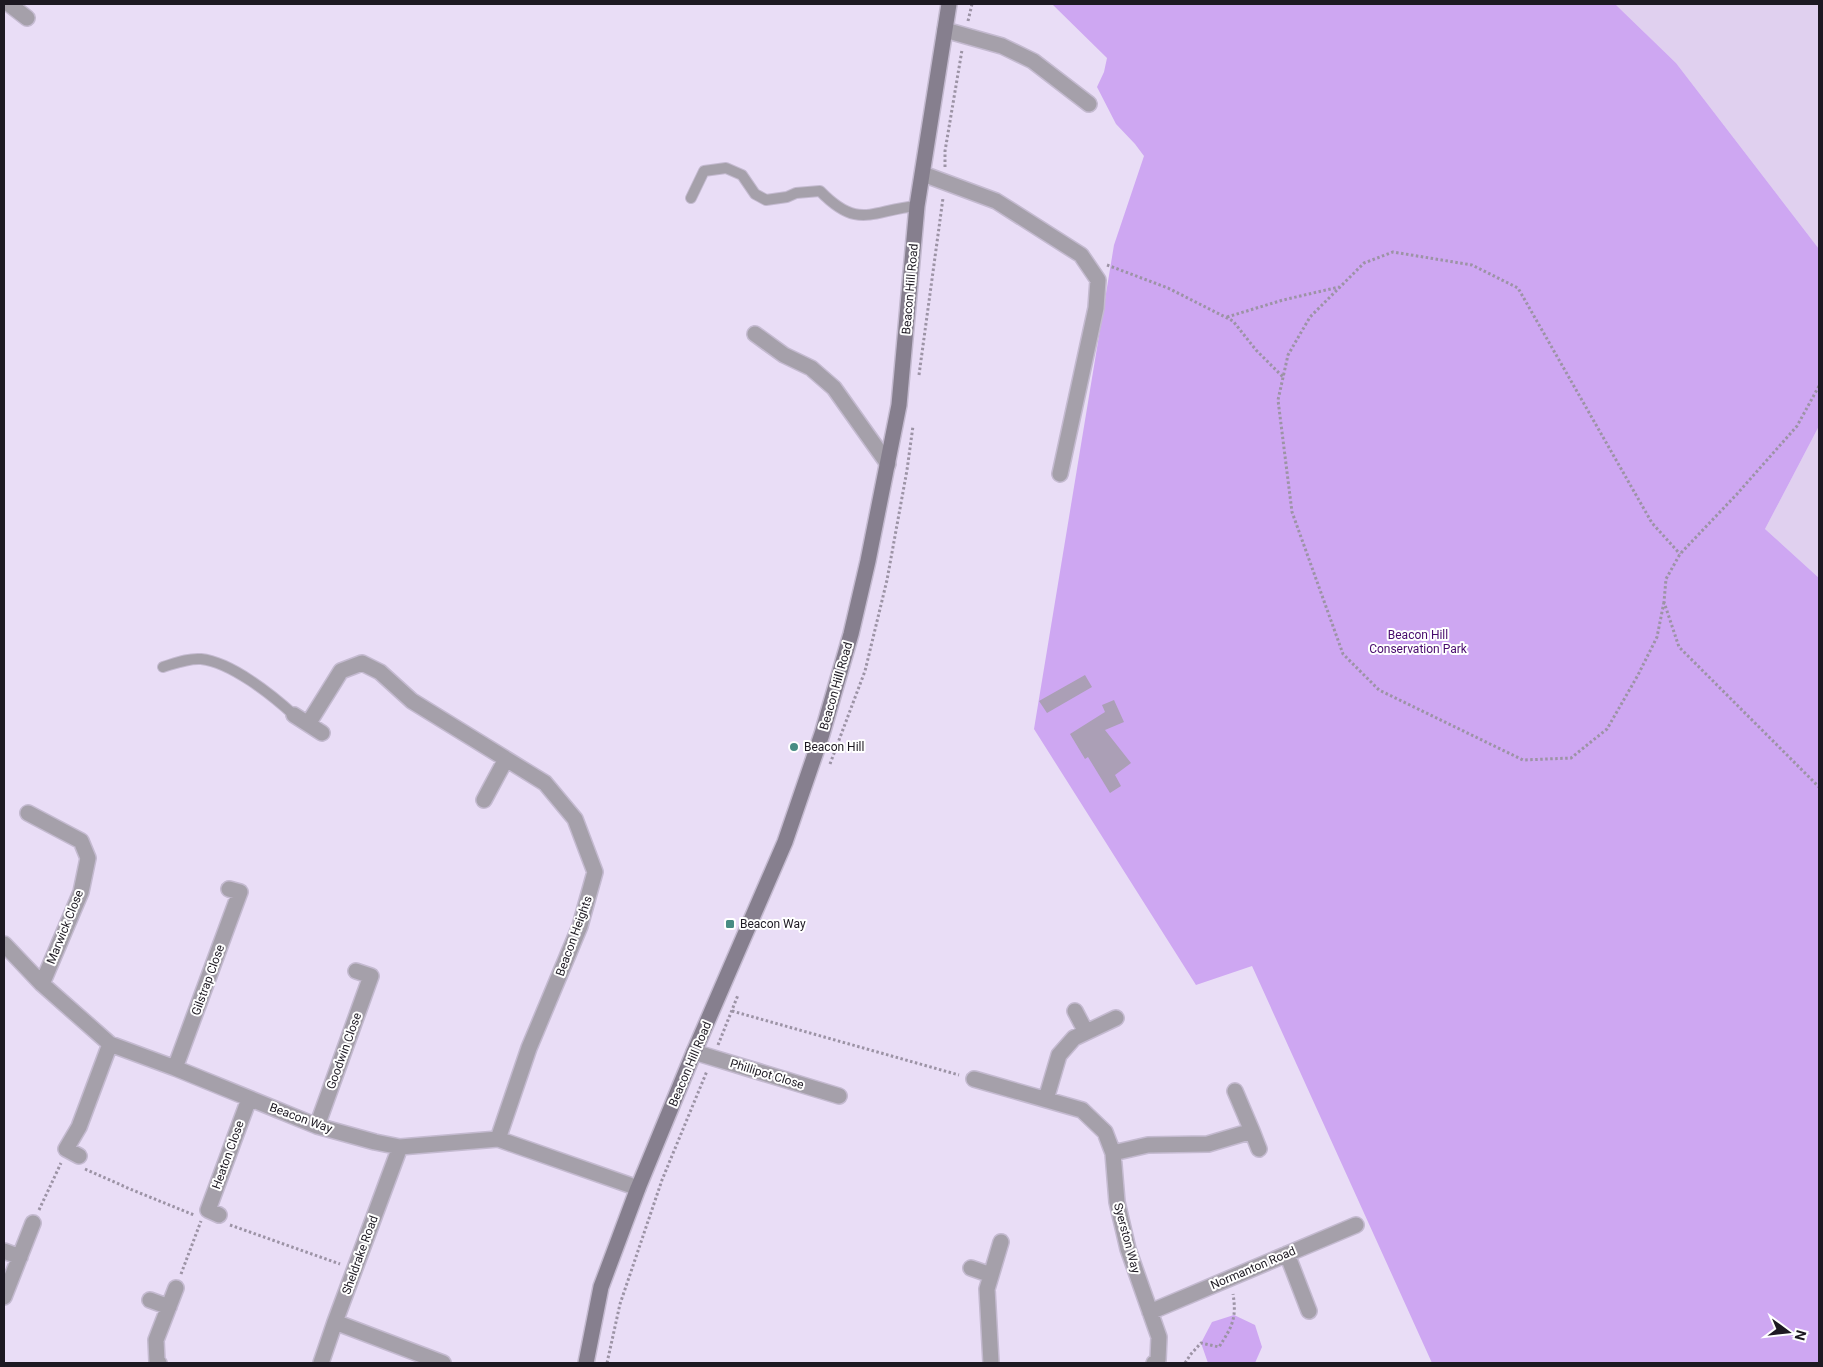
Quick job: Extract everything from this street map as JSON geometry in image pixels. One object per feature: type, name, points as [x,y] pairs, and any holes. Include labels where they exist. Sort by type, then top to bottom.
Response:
[{"type":"street","points":[[9,4],[27,18]]},
{"type":"street","name":"Beacon Hill Road","points":[[586,1363],[602,1287],[638,1188],[694,1052],[785,842],[822,734],[851,634],[900,405],[917,206],[949,4]]},
{"type":"street","points":[[945,30],[1002,46],[1033,61],[1089,104]]},
{"type":"street","points":[[923,174],[996,201],[1081,254],[1098,280],[1096,308],[1060,474]]},
{"type":"street","points":[[755,334],[784,355],[811,368],[834,388],[888,464]]},
{"type":"street","name":"Beacon Heights","points":[[308,724],[340,671],[362,663],[380,672],[412,701],[545,783],[575,819],[595,872],[580,926],[529,1048],[498,1139]]},
{"type":"street","points":[[294,715],[322,733]]},
{"type":"street","points":[[484,800],[506,759]]},
{"type":"street","name":"Marwick Close","points":[[28,813],[81,841],[88,858],[81,892],[42,984]]},
{"type":"street","name":"Gilstrap Close","points":[[175,1068],[240,892]]},
{"type":"street","name":"Beacon Way","points":[[4,944],[42,984],[110,1044],[175,1068],[317,1126],[400,1147],[498,1139],[638,1188]]},
{"type":"street","points":[[356,971],[386,982]]},
{"type":"street","name":"Goodwin Close","points":[[317,1126],[371,976]]},
{"type":"street","points":[[1075,1011],[1086,1032]]},
{"type":"street","points":[[1046,1099],[1060,1054],[1074,1038],[1116,1018]]},
{"type":"street","points":[[70,1153],[110,1044]]},
{"type":"street","name":"Phillipot Close","points":[[694,1052],[839,1096]]},
{"type":"street","name":"Syerston Way","points":[[974,1079],[1082,1110],[1105,1132],[1113,1153],[1117,1202],[1128,1249],[1159,1337],[1158,1360],[1154,1363]]},
{"type":"street","points":[[1235,1091],[1259,1149]]},
{"type":"street","name":"Heaton Close","points":[[208,1210],[249,1099]]},
{"type":"street","points":[[1113,1153],[1148,1145],[1208,1144],[1252,1131]]},
{"type":"street","name":"Sheldrake Road","points":[[321,1363],[400,1147]]},
{"type":"street","points":[[4,1297],[33,1223]]},
{"type":"street","name":"Normanton Road","points":[[1150,1312],[1356,1225]]},
{"type":"street","points":[[991,1363],[987,1289],[1001,1242]]},
{"type":"street","points":[[4,1251],[20,1257]]},
{"type":"street","points":[[1288,1254],[1309,1311]]},
{"type":"street","points":[[971,1268],[991,1275]]},
{"type":"street","points":[[159,1363],[156,1340],[176,1288]]},
{"type":"street","points":[[150,1300],[169,1307]]},
{"type":"street","points":[[335,1322],[443,1363]]},
{"type":"lane","points":[[691,198],[704,171],[726,168],[742,175],[755,194],[766,200],[787,197],[796,193],[820,191],[832,204],[852,214],[874,215],[899,207],[917,206]]},
{"type":"lane","points":[[163,667],[188,660],[200,659],[221,664],[271,696],[294,715]]},
{"type":"path","points":[[1680,554],[1652,523],[1518,288],[1472,265],[1392,252],[1364,264],[1340,287],[1310,317],[1288,355],[1278,400],[1292,512],[1343,654],[1379,690],[1523,760],[1571,758],[1607,728],[1657,638],[1666,579],[1680,554],[1737,494],[1797,426],[1819,386]]},
{"type":"path","points":[[1107,265],[1168,288],[1233,321],[1256,350],[1283,378]]},
{"type":"path","points":[[1227,317],[1283,300],[1340,287]]},
{"type":"path","points":[[1664,602],[1679,647],[1819,787]]},
{"type":"path","points":[[715,1005],[974,1079]]},
{"type":"path","points":[[33,1223],[70,1153],[130,1189],[202,1218],[176,1288]]},
{"type":"path","points":[[208,1210],[223,1222],[354,1269]]},
{"type":"path","points":[[1185,1363],[1190,1354],[1202,1343],[1219,1347],[1232,1327],[1234,1314],[1230,1278]]},
{"type":"shaded area","points":[[1615,4],[1819,4],[1819,249],[1676,63]]},
{"type":"shaded area","points":[[1819,426],[1819,578],[1765,529]]},
{"type":"green space","name":"Beacon Hill Conservation Park","points":[[1052,4],[1615,4],[1676,63],[1819,249],[1819,426],[1765,529],[1819,578],[1819,1363],[1432,1363],[1252,966],[1196,985],[1034,729],[1114,245],[1144,156],[1116,124],[1097,87],[1104,72],[1107,58]]},
{"type":"green space","points":[[1234,1315],[1255,1325],[1262,1347],[1255,1363],[1208,1363],[1201,1343],[1212,1322]]},
{"type":"building","points":[[1085,675],[1092,687],[1047,713],[1039,701]]},
{"type":"building","points":[[1114,700],[1124,722],[1105,730],[1131,763],[1115,775],[1121,786],[1110,793],[1088,757],[1085,759],[1070,734],[1105,712],[1102,705]]},
{"type":"place","name":"Beacon Hill","points":[[794,747]]},
{"type":"place","name":"Beacon Way","points":[[730,924]]}]
